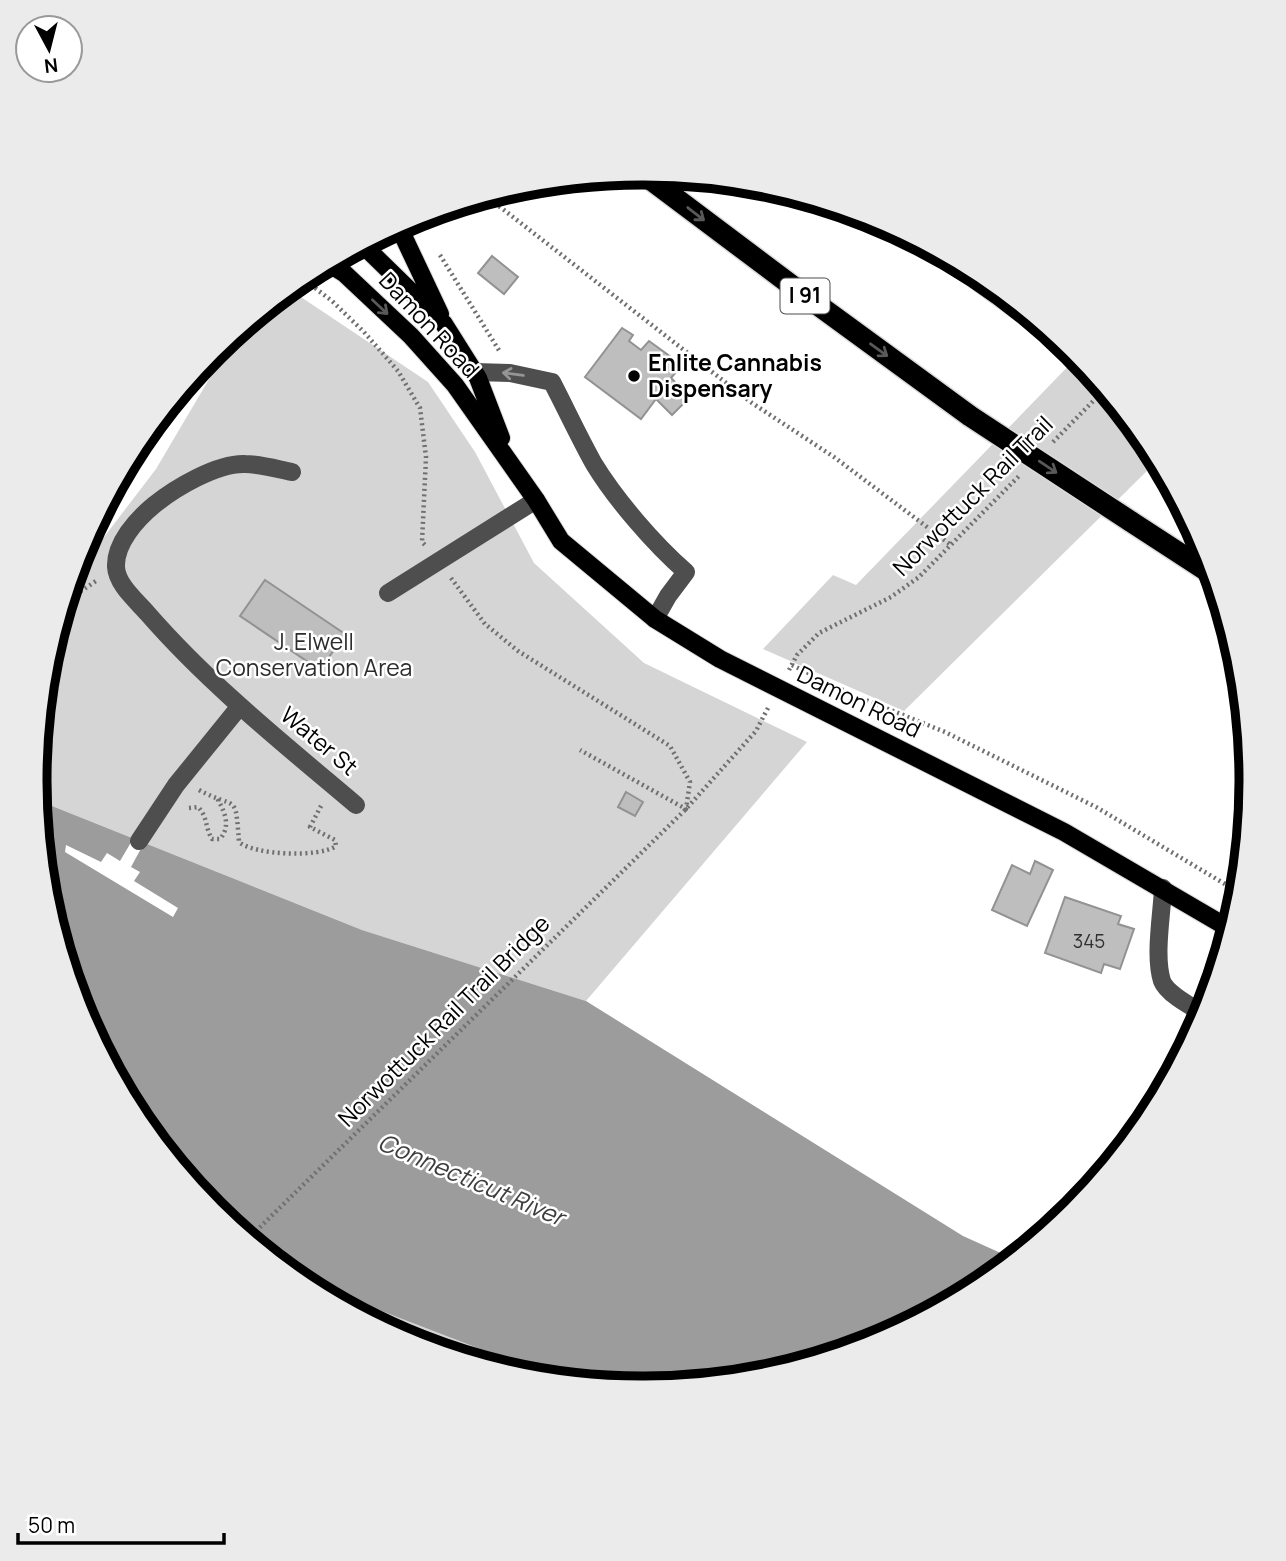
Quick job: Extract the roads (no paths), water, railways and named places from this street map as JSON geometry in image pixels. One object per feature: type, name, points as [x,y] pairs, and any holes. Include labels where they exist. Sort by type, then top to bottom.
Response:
[{"type":"highway","name":"I 91","points":[[658,185],[970,416],[1198,565]]},
{"type":"main road","name":"Damon Road","points":[[403,236],[444,324],[474,372],[511,464]]},
{"type":"main road","name":"Damon Road","points":[[370,252],[444,324]]},
{"type":"main road","name":"Damon Road","points":[[338,269],[411,335],[455,385],[536,500],[561,541],[655,619],[720,659],[1024,810],[1221,923]]},
{"type":"lane","points":[[474,372],[510,373],[552,382],[595,465],[630,512],[667,555],[686,572],[667,596],[655,619]]},
{"type":"lane","name":"Water St","points":[[292,472],[246,464],[215,470],[173,491],[132,527],[118,554],[116,568],[122,584],[163,631],[240,706],[356,805]]},
{"type":"lane","points":[[388,593],[536,500]]},
{"type":"lane","points":[[139,841],[179,782],[240,706]]},
{"type":"lane","points":[[1163,888],[1159,954],[1163,982],[1183,1002],[1193,1008]]},
{"type":"water","name":"Connecticut River","points":[[48,805],[362,930],[586,1001],[963,1236],[1004,1254],[974,1276],[906,1315],[834,1345],[759,1365],[682,1375],[604,1375],[527,1365],[358,1302],[312,1276],[280,1253],[222,1202],[170,1143],[127,1078],[93,1008],[68,935],[52,858]]},
{"type":"place","name":"Enlite Cannabis Dispensary","points":[[634,376]]},
{"type":"park label","name":"J. Elwell Conservation Area","points":[[314,655]]}]
